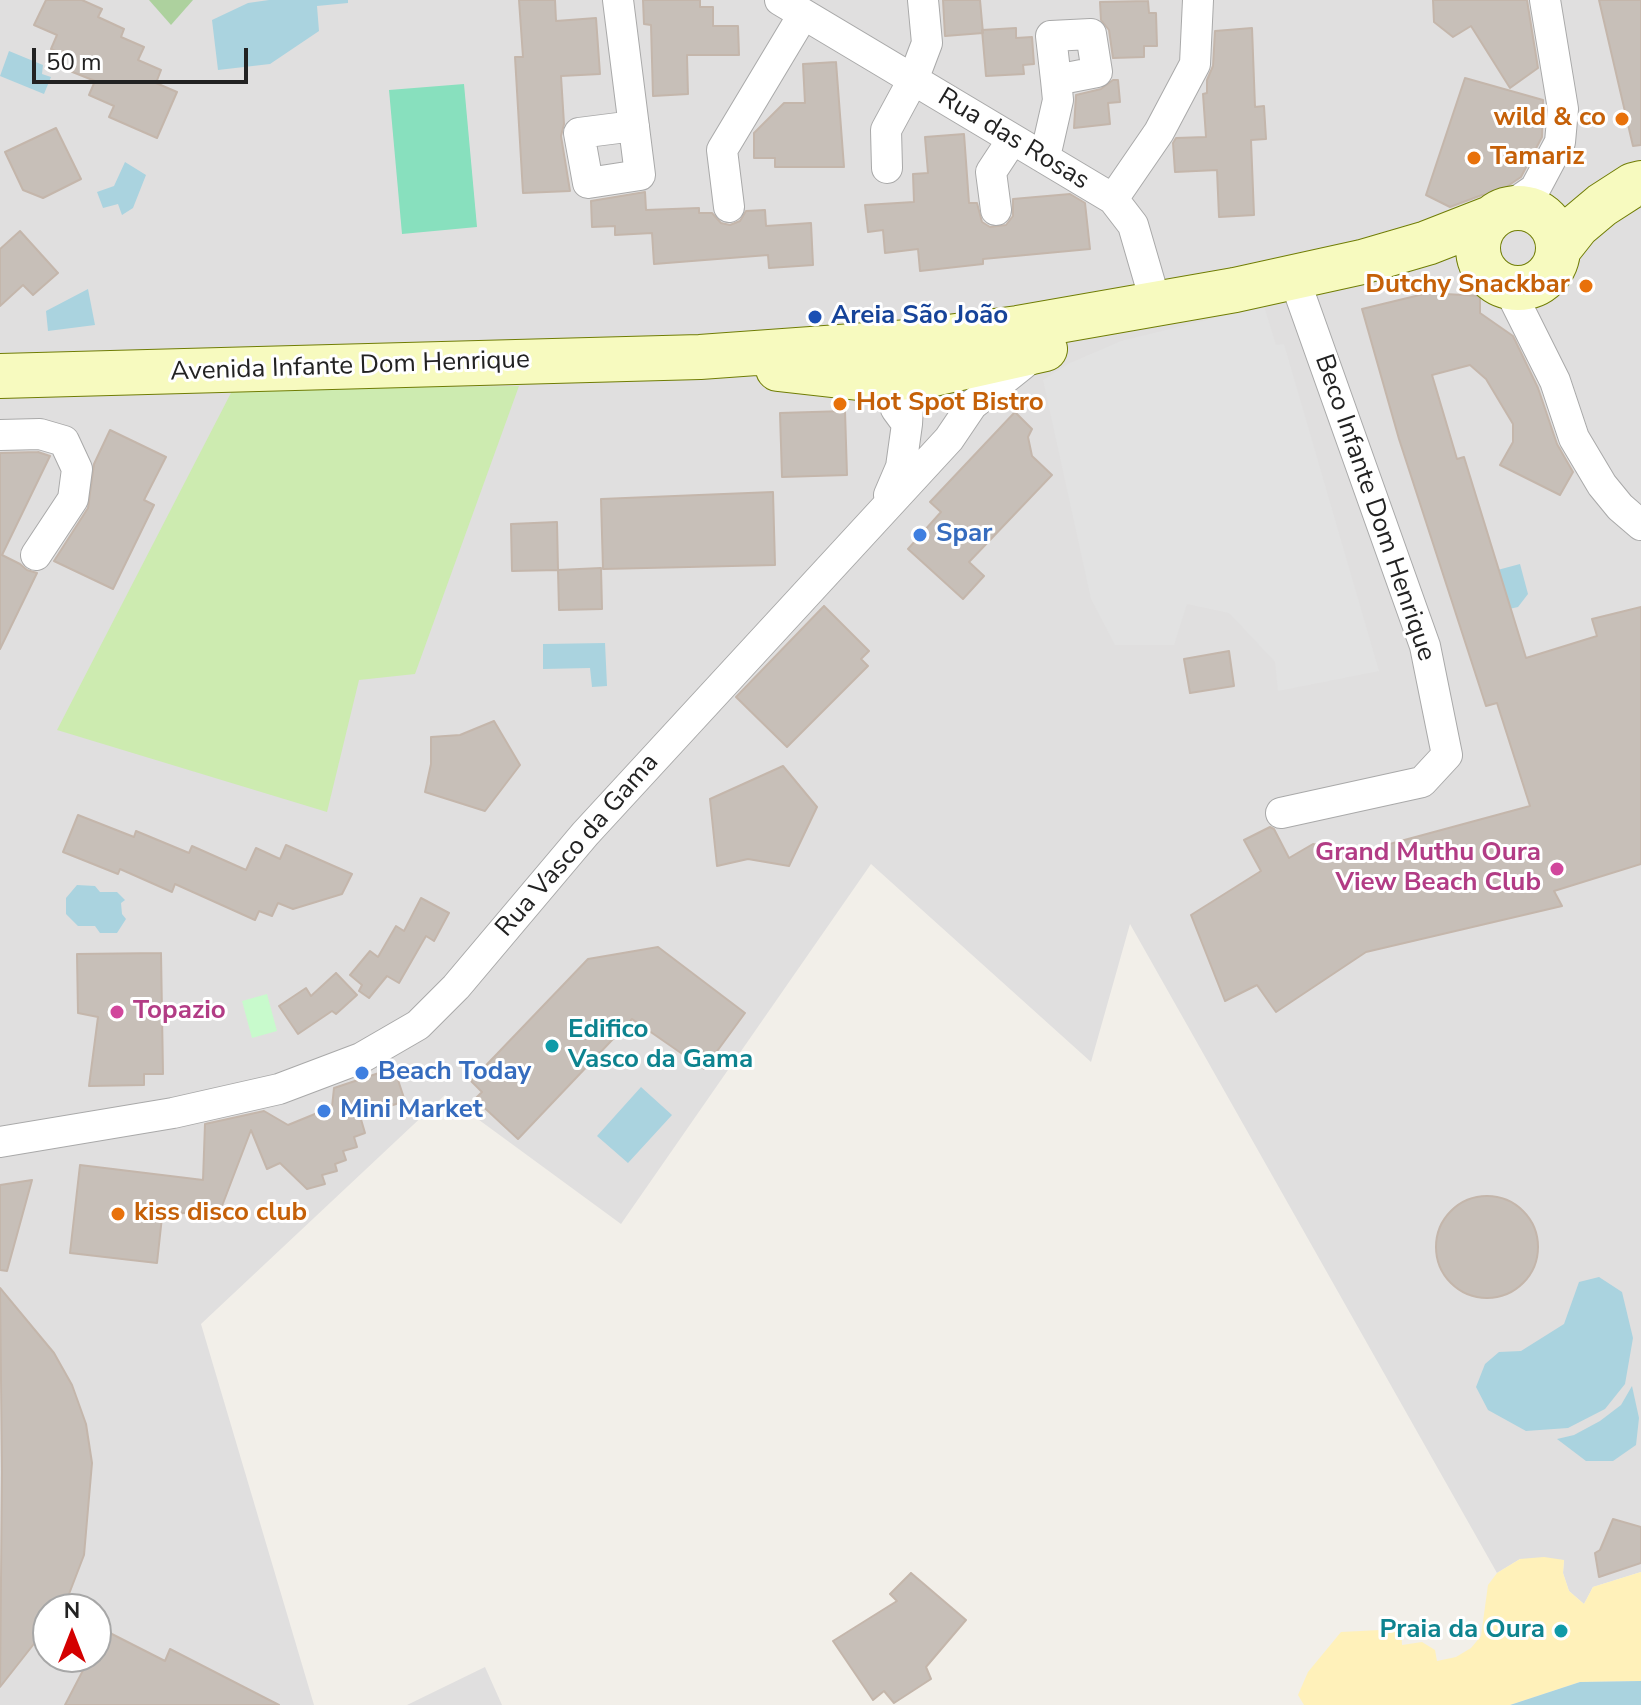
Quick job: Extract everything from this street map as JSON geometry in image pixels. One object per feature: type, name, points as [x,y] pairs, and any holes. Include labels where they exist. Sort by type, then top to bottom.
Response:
[{"type":"street","points":[[618,0],[634,126]]},
{"type":"street","name":"Rua das Rosas","points":[[913,80],[927,43],[923,0]]},
{"type":"street","name":"Rua das Rosas","points":[[1113,199],[1159,132],[1195,64],[1198,0]]},
{"type":"street","points":[[1524,223],[1535,189],[1560,142],[1563,109],[1545,0]]},
{"type":"street","points":[[729,207],[722,150],[791,5]]},
{"type":"street","name":"Rua das Rosas","points":[[791,5],[1113,199],[1133,225],[1156,304]]},
{"type":"street","points":[[887,168],[886,130],[913,80]]},
{"type":"street","points":[[1045,157],[1058,100],[1056,80]]},
{"type":"street","points":[[996,210],[991,172],[1012,140]]},
{"type":"street","points":[[1641,183],[1602,205],[1577,226],[1524,223],[1482,229],[1478,242],[1478,255],[1495,277],[1555,381],[1574,438],[1602,485],[1620,507],[1641,525]]},
{"type":"street","name":"Avenida Infante Dom Henrique","points":[[0,376],[700,357],[909,342],[1044,337],[1079,339],[1156,304],[1235,290],[1362,262],[1427,243],[1524,223],[1552,269],[1544,279],[1520,288],[1495,277],[1403,261],[1362,262]]},
{"type":"street","name":"Beco Infante Dom Henrique","points":[[1281,813],[1422,782],[1447,755],[1425,646],[1293,275]]},
{"type":"street","name":"Avenida Infante Dom Henrique","points":[[700,357],[860,380],[940,378],[1044,337]]},
{"type":"street","points":[[788,349],[818,361],[940,378]]},
{"type":"street","points":[[884,506],[901,467],[909,388],[940,378]]},
{"type":"street","name":"Rua Vasco da Gama","points":[[0,1142],[190,1110],[279,1089],[361,1058],[418,1025],[456,987],[585,834],[949,439],[940,378]]},
{"type":"street","points":[[860,380],[892,403],[907,424]]},
{"type":"street","points":[[0,435],[40,434],[64,441],[77,469],[73,499],[36,555]]},
{"type":"shaded area","points":[[0,0],[1641,0],[1641,1572],[1593,1587],[1584,1604],[1569,1591],[1563,1573],[1564,1560],[1520,1559],[1497,1573],[1130,924],[1091,1062],[871,864],[621,1224],[445,1095],[201,1324],[314,1705],[0,1705]]},
{"type":"shaded area","points":[[1264,306],[1276,345],[1284,344],[1379,671],[1278,691],[1275,662],[1229,613],[1187,604],[1174,645],[1115,645],[1091,599],[1043,380],[1068,364],[1121,341]]},
{"type":"shaded area","points":[[485,1667],[502,1705],[407,1705]]},
{"type":"green space","points":[[149,0],[193,0],[171,25]]},
{"type":"green space","points":[[464,84],[477,227],[402,234],[389,90]]},
{"type":"green space","points":[[519,386],[415,674],[359,680],[327,812],[57,730],[233,389]]},
{"type":"green space","points":[[267,994],[277,1031],[252,1038],[242,1001]]},
{"type":"sand","name":"Praia da Oura","points":[[1544,1557],[1564,1560],[1563,1573],[1569,1591],[1584,1604],[1593,1587],[1641,1572],[1641,1681],[1580,1682],[1510,1705],[1304,1705],[1298,1695],[1308,1672],[1341,1632],[1380,1630],[1401,1625],[1402,1645],[1422,1642],[1435,1650],[1437,1661],[1456,1657],[1471,1648],[1481,1636],[1488,1585],[1497,1573],[1520,1559]]},
{"type":"water","points":[[348,0],[348,3],[317,6],[319,31],[270,64],[218,70],[212,20],[248,3]]},
{"type":"water","points":[[9,51],[43,65],[42,74],[51,77],[44,94],[0,76]]},
{"type":"water","points":[[125,162],[146,175],[133,208],[122,215],[118,204],[103,208],[97,192],[114,186]]},
{"type":"water","points":[[88,289],[95,325],[48,331],[46,311]]},
{"type":"water","points":[[1520,564],[1528,594],[1518,607],[1500,611],[1490,572]]},
{"type":"water","points":[[605,643],[607,686],[592,687],[590,668],[543,669],[543,644]]},
{"type":"water","points":[[77,885],[95,886],[100,892],[117,892],[125,900],[121,903],[126,919],[117,933],[100,933],[95,926],[78,926],[66,914],[66,898]]},
{"type":"water","points":[[641,1087],[672,1115],[628,1163],[597,1136]]},
{"type":"water","points":[[1599,1277],[1622,1292],[1633,1338],[1625,1384],[1605,1409],[1568,1428],[1526,1431],[1488,1410],[1476,1387],[1485,1364],[1499,1352],[1521,1351],[1564,1324],[1579,1282]]},
{"type":"water","points":[[1632,1386],[1639,1418],[1636,1445],[1613,1461],[1586,1461],[1557,1439],[1574,1435],[1600,1421],[1621,1405]]},
{"type":"water","points":[[1641,1681],[1641,1705],[1510,1705],[1580,1682]]},
{"type":"building","points":[[46,0],[82,0],[102,9],[98,17],[124,29],[121,37],[144,47],[138,60],[161,70],[156,83],[177,92],[157,138],[109,117],[114,106],[89,95],[95,81],[70,71],[75,60],[51,49],[57,35],[34,25]]},
{"type":"building","points":[[519,0],[555,0],[556,21],[596,18],[600,74],[561,76],[564,124],[561,136],[570,191],[523,193],[515,57],[523,57]]},
{"type":"building","points":[[643,0],[700,0],[700,7],[713,7],[713,26],[738,26],[739,55],[687,55],[688,94],[653,96],[651,25],[644,24]]},
{"type":"building","points":[[943,0],[980,0],[983,33],[945,36]]},
{"type":"building","points":[[1433,0],[1527,0],[1538,68],[1510,88],[1471,26],[1453,37],[1434,22]]},
{"type":"building","points":[[1599,0],[1641,0],[1641,145],[1633,146]]},
{"type":"building","points":[[1148,1],[1149,13],[1156,13],[1157,46],[1144,46],[1144,57],[1113,58],[1109,30],[1101,20],[1100,2]]},
{"type":"building","points":[[1016,28],[1016,38],[1032,37],[1034,64],[1023,65],[1024,74],[986,76],[982,30]]},
{"type":"building","points":[[1252,28],[1255,107],[1264,106],[1266,139],[1251,140],[1254,215],[1219,217],[1217,170],[1175,172],[1173,143],[1176,138],[1206,137],[1203,94],[1207,93],[1207,80],[1213,66],[1215,31]]},
{"type":"building","points":[[836,62],[844,167],[775,167],[775,158],[754,158],[754,133],[784,103],[805,103],[803,64]]},
{"type":"building","points":[[1465,78],[1543,100],[1542,137],[1521,177],[1496,194],[1482,195],[1450,207],[1426,195]]},
{"type":"building","points":[[1118,80],[1120,102],[1108,103],[1110,124],[1074,128],[1076,95],[1101,89]]},
{"type":"building","points":[[56,128],[81,179],[43,198],[23,190],[5,152]]},
{"type":"building","points":[[964,134],[969,203],[977,203],[982,222],[990,227],[1006,225],[1013,216],[1013,199],[1070,194],[1085,203],[1090,249],[983,259],[983,264],[920,271],[918,249],[885,253],[883,230],[868,232],[865,205],[914,202],[913,174],[928,173],[925,137]]},
{"type":"building","points":[[645,192],[646,210],[699,208],[699,213],[712,213],[721,223],[730,225],[740,221],[746,211],[765,210],[766,226],[811,223],[813,265],[769,268],[768,255],[654,264],[652,233],[615,235],[615,226],[592,227],[591,201]]},
{"type":"building","points":[[20,231],[58,273],[33,295],[23,285],[0,306],[0,249]]},
{"type":"building","points":[[1428,293],[1480,296],[1480,313],[1513,336],[1538,388],[1557,444],[1573,472],[1560,495],[1500,465],[1513,442],[1513,424],[1486,379],[1470,365],[1432,375],[1457,459],[1464,457],[1526,658],[1597,636],[1592,619],[1641,607],[1641,864],[1554,891],[1562,906],[1366,952],[1276,1012],[1257,985],[1225,1001],[1191,915],[1261,871],[1244,840],[1270,827],[1289,858],[1313,844],[1360,852],[1530,806],[1497,703],[1486,706],[1399,439],[1362,309]]},
{"type":"building","points":[[845,411],[847,475],[782,477],[780,413]]},
{"type":"building","points":[[1015,412],[1032,429],[1028,437],[1032,456],[1052,475],[969,562],[984,576],[963,599],[908,549],[941,512],[930,502]]},
{"type":"building","points":[[110,430],[166,457],[144,500],[154,505],[113,589],[54,561],[88,508],[94,464]]},
{"type":"building","points":[[38,452],[50,456],[2,555],[37,573],[0,649],[0,453]]},
{"type":"building","points":[[773,492],[775,565],[603,569],[601,499]]},
{"type":"building","points":[[557,522],[558,570],[512,571],[511,524]]},
{"type":"building","points":[[601,568],[602,609],[559,610],[558,570]]},
{"type":"building","points":[[824,606],[869,651],[861,659],[868,666],[787,747],[736,697]]},
{"type":"building","points":[[1229,651],[1234,686],[1190,693],[1184,659]]},
{"type":"building","points":[[494,721],[520,765],[485,811],[425,792],[431,764],[431,737],[460,735]]},
{"type":"building","points":[[783,766],[817,807],[789,866],[748,859],[717,866],[710,799]]},
{"type":"building","points":[[78,815],[134,837],[136,831],[189,853],[192,846],[246,870],[256,848],[280,859],[286,845],[352,874],[342,894],[293,909],[278,903],[272,916],[259,911],[255,920],[175,884],[172,892],[120,869],[118,874],[63,852]]},
{"type":"building","points":[[421,898],[449,913],[434,941],[426,936],[399,983],[387,976],[369,998],[359,991],[362,985],[350,975],[370,951],[378,957],[396,926],[404,931]]},
{"type":"building","name":"Edifico Vasco da Gama","points":[[658,947],[745,1013],[704,1069],[632,1019],[518,1139],[475,1099],[482,1092],[471,1081],[588,959]]},
{"type":"building","name":"Topazio","points":[[161,953],[163,1074],[144,1074],[144,1085],[89,1086],[98,1017],[78,1013],[77,954]]},
{"type":"building","points":[[336,973],[357,995],[336,1014],[332,1011],[298,1034],[279,1006],[306,988],[311,996]]},
{"type":"building","points":[[394,1068],[405,1101],[360,1116],[365,1133],[354,1137],[357,1147],[343,1151],[346,1160],[335,1164],[337,1171],[322,1175],[325,1184],[307,1189],[280,1163],[267,1169],[251,1130],[222,1206],[162,1217],[157,1263],[70,1253],[80,1165],[203,1180],[205,1124],[264,1111],[288,1125],[332,1107],[334,1088]]},
{"type":"building","points":[[32,1180],[7,1271],[0,1270],[0,1185]]},
{"type":"building","points":[[1487,1196],[1507,1200],[1523,1211],[1534,1227],[1538,1247],[1534,1267],[1523,1283],[1507,1294],[1487,1298],[1467,1294],[1451,1283],[1440,1267],[1436,1247],[1440,1227],[1451,1211],[1467,1200]]},
{"type":"building","points":[[0,1288],[54,1353],[72,1385],[86,1424],[92,1463],[84,1555],[69,1593],[32,1593],[32,1646],[0,1687]]},
{"type":"building","points":[[1613,1519],[1641,1527],[1641,1563],[1599,1577],[1595,1553],[1600,1550]]},
{"type":"building","points":[[911,1573],[966,1620],[926,1667],[931,1679],[894,1703],[884,1691],[873,1700],[833,1641],[897,1601],[890,1594]]},
{"type":"building","points":[[112,1634],[165,1661],[170,1649],[279,1705],[65,1705],[82,1673],[112,1673]]},
{"type":"place","name":"wild & co","points":[[1622,119]]},
{"type":"place","name":"Tamariz","points":[[1474,158]]},
{"type":"place","name":"Dutchy Snackbar","points":[[1586,286]]},
{"type":"place","name":"Areia São João","points":[[815,317]]},
{"type":"place","name":"Hot Spot Bistro","points":[[840,404]]},
{"type":"place","name":"Spar","points":[[920,535]]},
{"type":"place","name":"Grand Muthu Oura View Beach Club","points":[[1557,869]]},
{"type":"place","name":"Topazio","points":[[117,1012]]},
{"type":"place","name":"Edifico Vasco da Gama","points":[[552,1046]]},
{"type":"place","name":"Beach Today","points":[[362,1073]]},
{"type":"place","name":"Mini Market","points":[[324,1111]]},
{"type":"place","name":"kiss disco club","points":[[118,1214]]},
{"type":"place","name":"Praia da Oura","points":[[1561,1631]]}]
